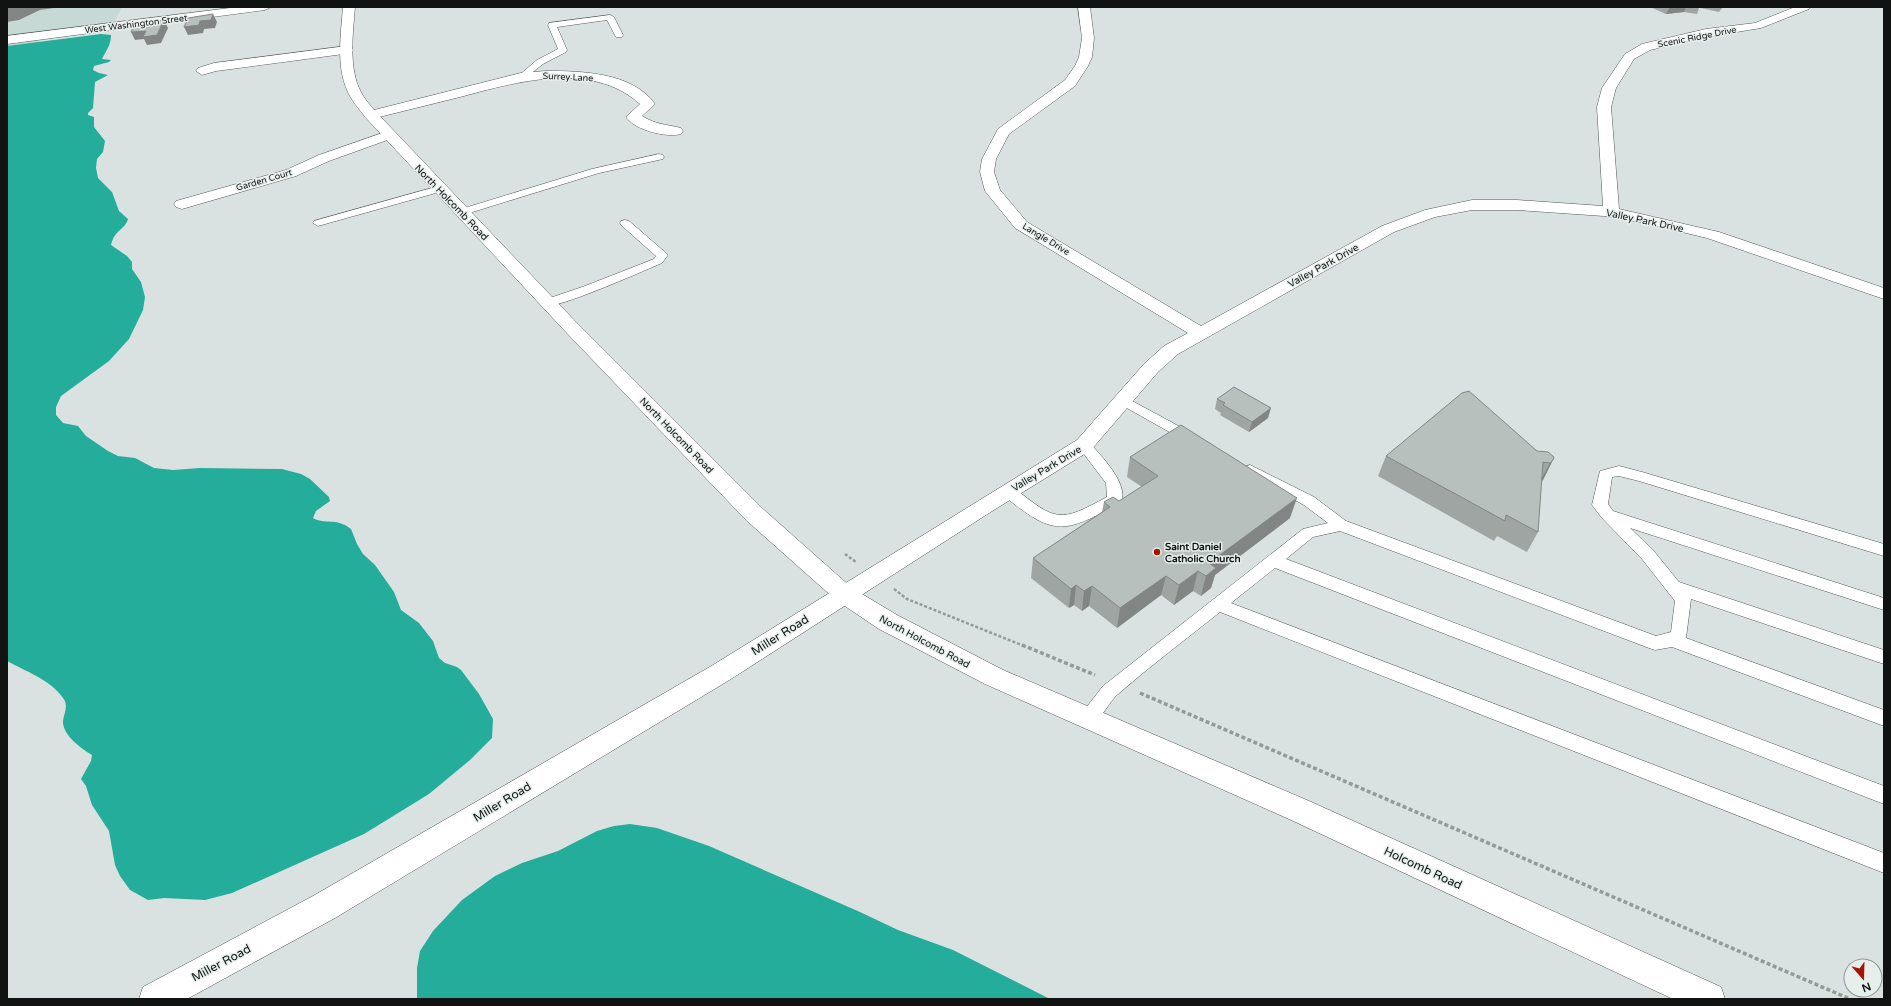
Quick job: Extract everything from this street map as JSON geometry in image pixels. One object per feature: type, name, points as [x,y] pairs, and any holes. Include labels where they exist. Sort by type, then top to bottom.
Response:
[{"type":"street","name":"West Washington Street","points":[[7,40],[265,7]]},
{"type":"street","name":"North Holcomb Road","points":[[349,7],[347,50],[351,85],[361,103],[388,135],[548,303],[755,516],[844,594],[888,622],[994,677],[1137,738]]},
{"type":"street","name":"Langle Drive","points":[[1084,7],[1087,17],[1088,51],[1085,64],[1079,74],[1070,83],[1003,132],[989,159],[987,172],[993,191],[1021,225],[1201,332]]},
{"type":"street","name":"Scenic Ridge Drive","points":[[1611,212],[1604,107],[1609,88],[1629,57],[1646,47],[1699,34],[1757,26],[1805,7]]},
{"type":"street","points":[[202,71],[214,67],[347,50]]},
{"type":"street","name":"Surrey Lane","points":[[371,115],[521,77],[546,75],[598,79],[626,87],[648,104],[633,117],[652,128],[676,131]]},
{"type":"street","name":"Garden Court","points":[[182,204],[292,173],[324,158],[388,135]]},
{"type":"street","name":"Valley Park Drive","points":[[844,594],[1084,445],[1152,368],[1171,350],[1388,229],[1431,213],[1472,205],[1517,205],[1611,212],[1714,235],[1884,294]]},
{"type":"street","name":"Miller Road","points":[[155,999],[324,907],[722,672],[844,594]]},
{"type":"street","name":"Holcomb Road","points":[[1137,738],[1299,810],[1709,999]]},
{"type":"lane","points":[[521,77],[540,62],[563,50],[552,25],[610,17],[619,35]]},
{"type":"lane","points":[[462,212],[596,171],[659,157]]},
{"type":"lane","points":[[318,223],[440,189]]},
{"type":"lane","points":[[548,303],[590,289],[658,261],[662,255],[625,223]]},
{"type":"lane","points":[[1123,400],[1203,445]]},
{"type":"lane","points":[[1008,492],[1034,511],[1060,522],[1083,517],[1115,499],[1113,482],[1084,445]]},
{"type":"lane","points":[[1238,464],[1309,501],[1341,525],[1655,642],[1673,640],[1884,718]]},
{"type":"lane","points":[[1673,640],[1679,635],[1683,600],[1674,587],[1634,540],[1607,515],[1600,505],[1605,474],[1619,470],[1884,550]]},
{"type":"lane","points":[[1607,515],[1884,604]]},
{"type":"lane","points":[[1088,717],[1109,691],[1308,533],[1341,525]]},
{"type":"lane","points":[[1274,561],[1884,795]]},
{"type":"lane","points":[[1674,587],[1884,658]]},
{"type":"lane","points":[[1218,605],[1884,863]]},
{"type":"path","points":[[907,599],[1118,684],[1850,999]]},
{"type":"shaded area","points":[[7,7],[122,7],[110,30],[39,40],[22,68],[7,78]]},
{"type":"shaded area","points":[[101,34],[111,35],[109,45],[102,59],[111,60],[109,62],[94,66],[93,70],[108,75],[95,82],[93,108],[88,113],[88,115],[94,117],[94,127],[105,141],[103,152],[97,159],[96,168],[98,178],[112,192],[119,211],[128,219],[127,223],[115,236],[111,245],[127,256],[132,262],[132,269],[141,282],[145,297],[143,310],[129,339],[109,361],[61,396],[56,407],[56,415],[63,423],[78,426],[86,436],[108,451],[118,456],[135,458],[154,468],[173,470],[200,468],[282,469],[301,474],[310,479],[329,497],[330,501],[316,511],[313,518],[322,521],[340,523],[351,529],[363,554],[375,565],[394,592],[401,610],[419,623],[433,641],[439,658],[445,663],[461,670],[479,694],[493,719],[492,738],[470,760],[429,794],[364,834],[232,893],[205,900],[164,898],[148,900],[130,890],[120,876],[115,865],[109,831],[92,805],[86,786],[81,779],[91,761],[92,755],[73,741],[66,731],[63,721],[66,706],[65,701],[52,686],[45,681],[7,661],[7,46]]},
{"type":"shaded area","points":[[630,824],[657,828],[709,846],[898,930],[953,950],[1050,999],[417,999],[417,968],[420,951],[433,931],[462,900],[495,876],[522,863],[558,851],[597,831],[614,826]]},
{"type":"building","points":[[213,14],[211,20],[200,21],[199,25],[184,27],[188,18]]},
{"type":"building","points":[[164,20],[157,35],[143,37],[146,31],[131,32],[135,24]]},
{"type":"building","points":[[1234,387],[1271,408],[1252,422],[1223,405],[1225,403],[1217,399]]},
{"type":"building","points":[[1469,391],[1537,451],[1548,452],[1554,457],[1550,463],[1543,462],[1538,532],[1506,515],[1505,521],[1386,456],[1462,393]]},
{"type":"building","name":"Saint Daniel Catholic Church","points":[[1181,425],[1297,498],[1209,563],[1216,568],[1206,576],[1198,571],[1179,585],[1166,576],[1120,608],[1092,586],[1084,591],[1076,585],[1071,589],[1033,558],[1110,507],[1104,502],[1113,497],[1119,501],[1158,476],[1130,457]]},
{"type":"place","name":"Saint Daniel Catholic Church","points":[[1157,552]]}]
